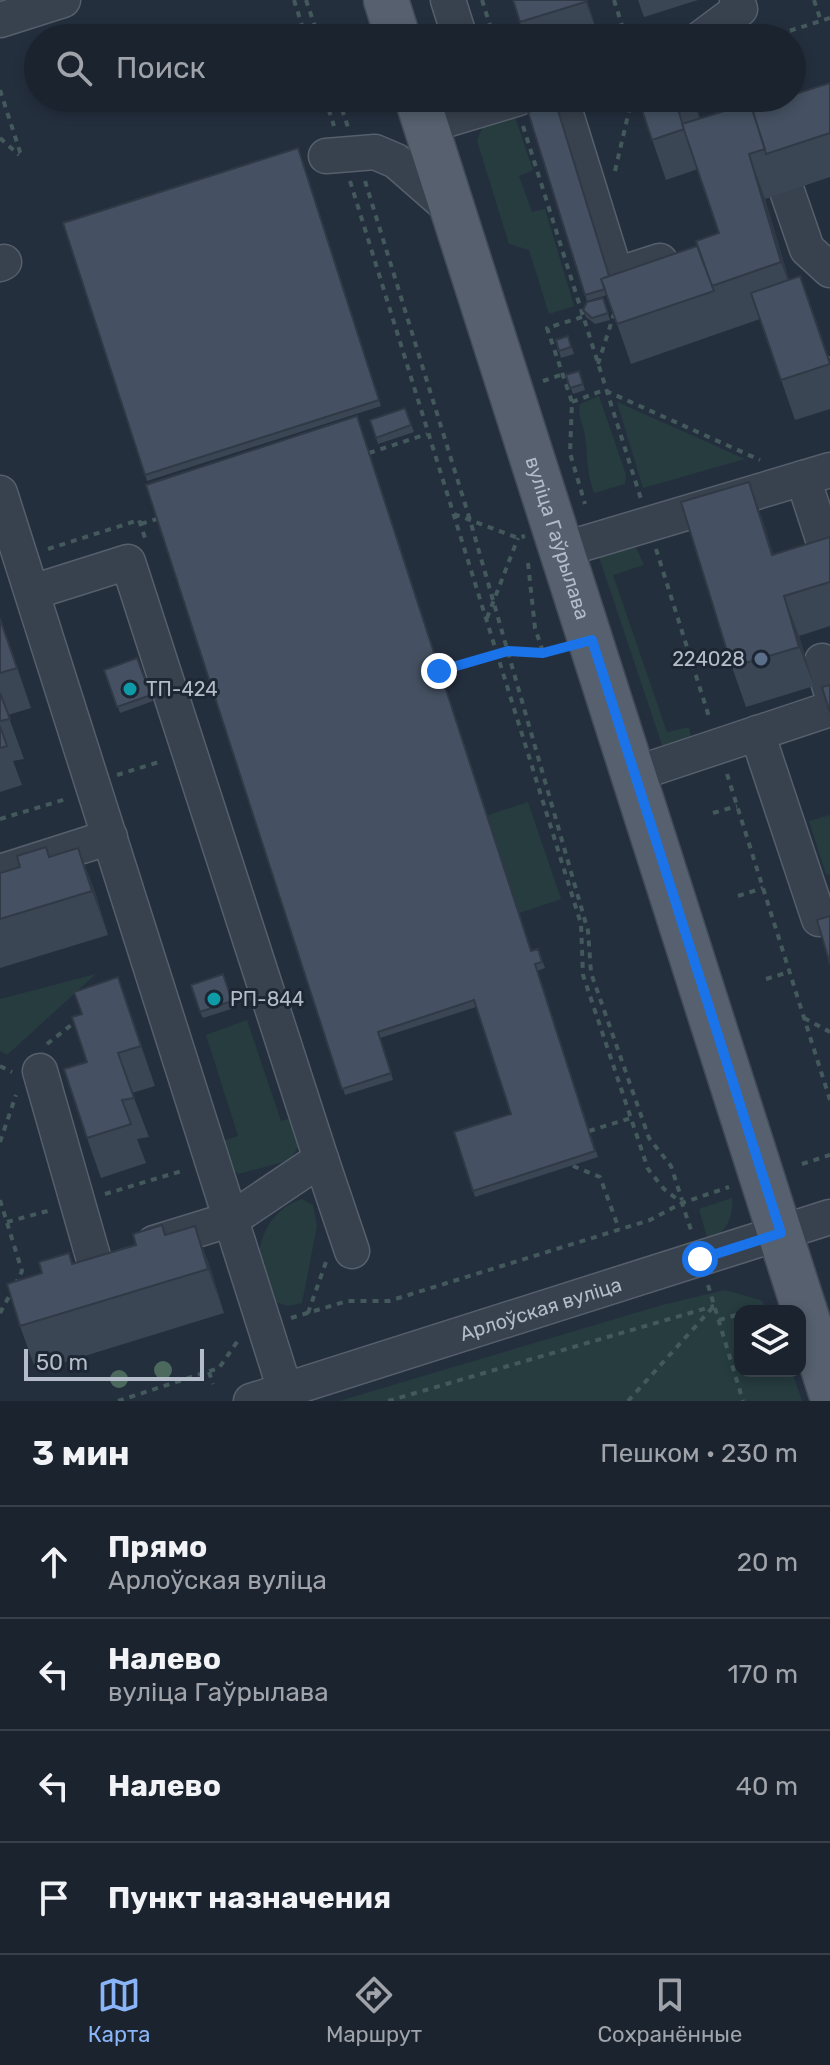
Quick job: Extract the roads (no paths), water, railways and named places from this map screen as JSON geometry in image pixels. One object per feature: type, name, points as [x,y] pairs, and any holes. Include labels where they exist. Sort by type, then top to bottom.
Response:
[{"type":"main road","points":[[386,0],[394,24]]},
{"type":"main road","name":"вуліца Гаўрылава","points":[[422,112],[455,213],[535,542],[592,640],[830,1390]]},
{"type":"street","points":[[0,20],[63,0]]},
{"type":"street","points":[[448,0],[456,24]]},
{"type":"street","points":[[720,24],[740,9],[737,0]]},
{"type":"street","points":[[565,112],[616,275],[693,251]]},
{"type":"street","points":[[772,145],[773,112]]},
{"type":"street","points":[[341,154],[375,152],[396,161],[455,213]]},
{"type":"street","points":[[787,191],[807,249],[830,270]]},
{"type":"street","points":[[535,542],[647,523],[816,474],[830,561]]},
{"type":"street","points":[[0,493],[285,1390]]},
{"type":"street","points":[[33,592],[128,562],[352,1251]]},
{"type":"street","points":[[635,774],[830,709]]},
{"type":"street","points":[[757,733],[819,919],[830,916]]},
{"type":"street","points":[[0,872],[110,837]]},
{"type":"street","points":[[32,1071],[80,1264],[232,1219],[321,1159]]},
{"type":"street","name":"Арлоўская вуліца","points":[[251,1401],[830,1217]]},
{"type":"place","name":"224028","points":[[761,659]]},
{"type":"place","name":"ТП-424","points":[[130,689]]},
{"type":"place","name":"РП-844","points":[[214,999]]}]
